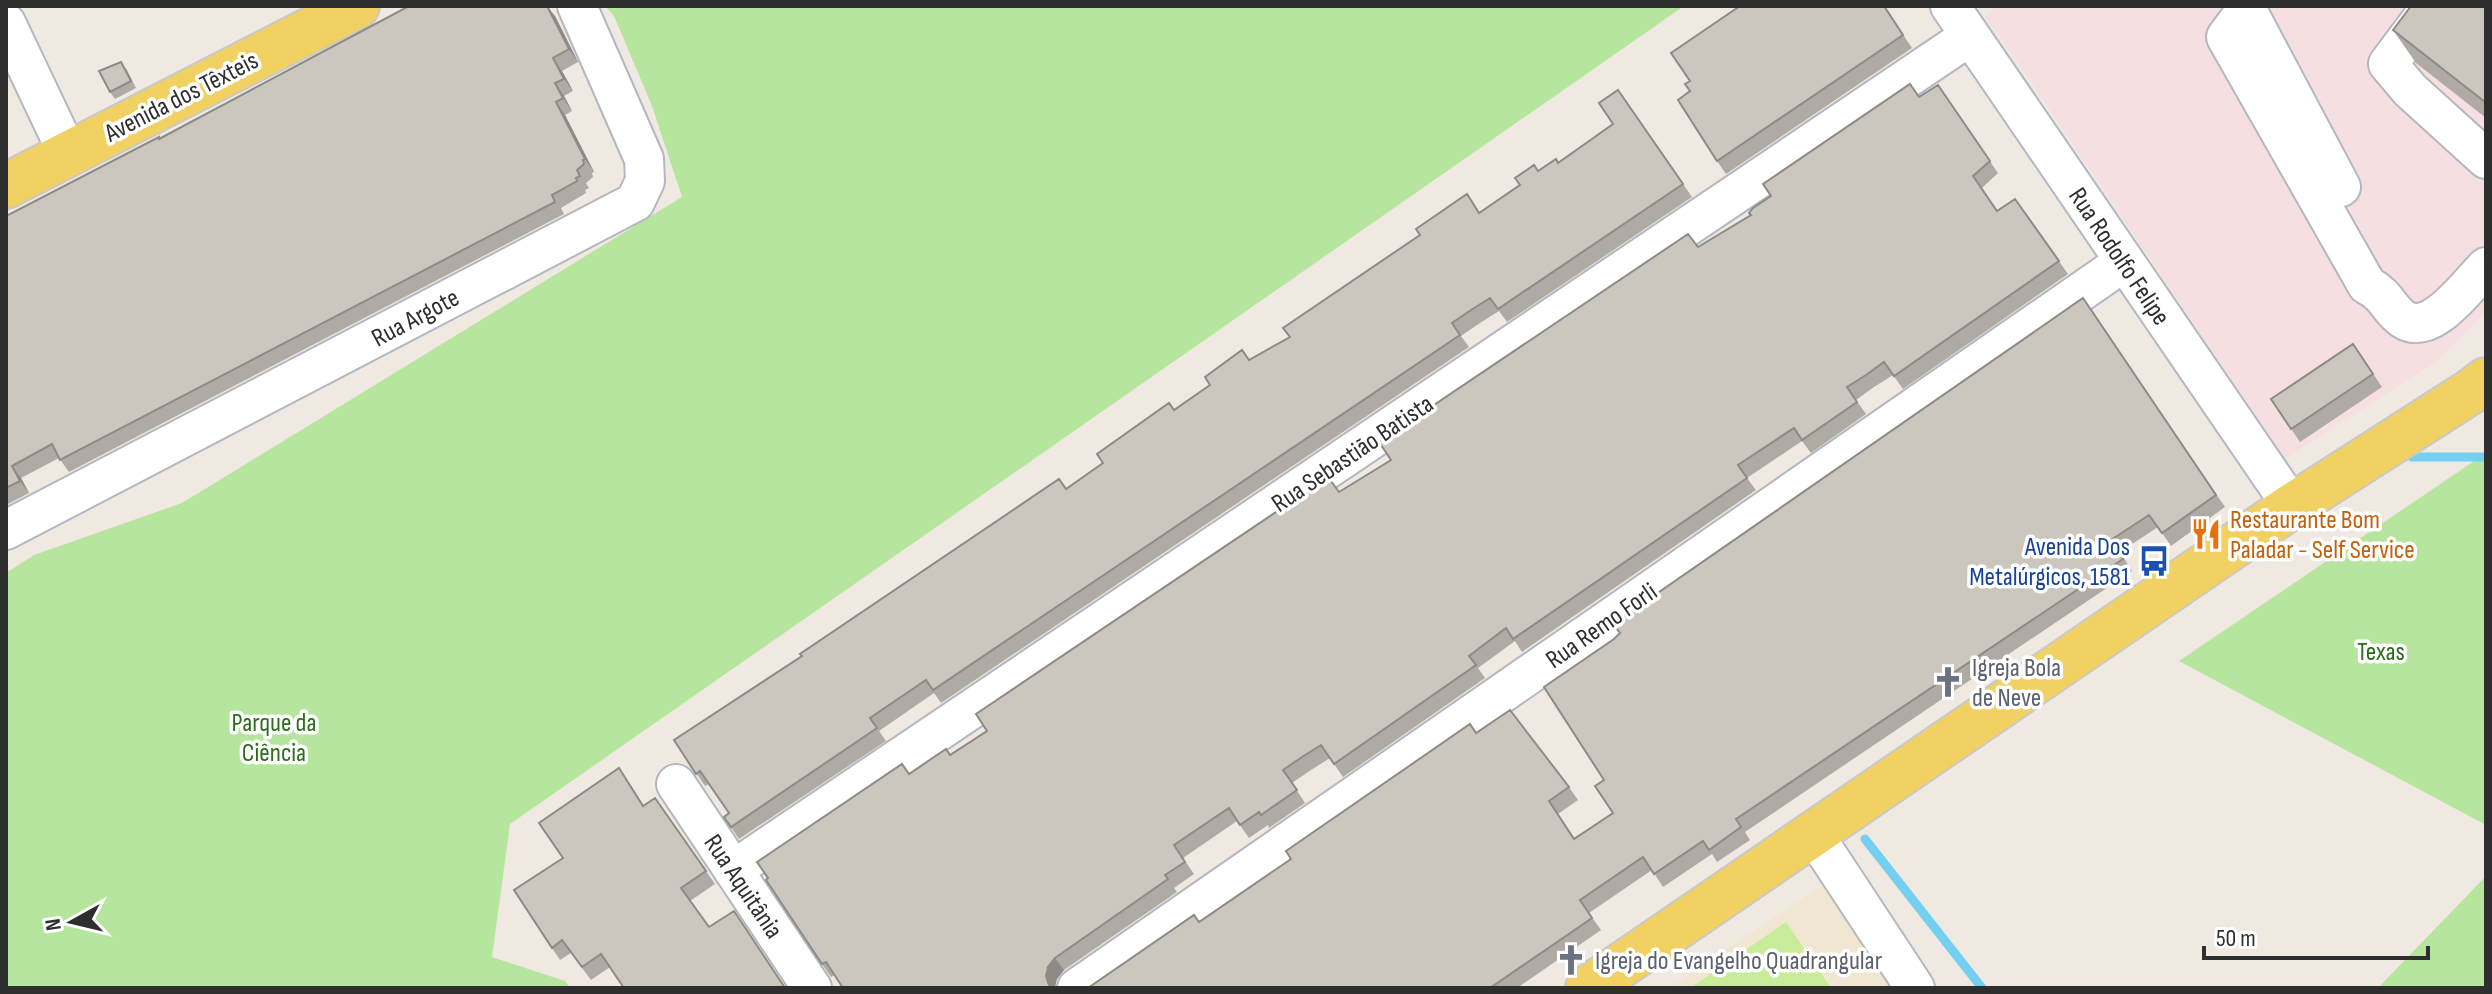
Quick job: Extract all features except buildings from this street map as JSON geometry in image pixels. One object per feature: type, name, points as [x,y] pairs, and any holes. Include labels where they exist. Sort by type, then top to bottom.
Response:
[{"type":"main road","name":"Avenida dos Têxteis","points":[[6,186],[357,6]]},
{"type":"main road","points":[[1588,988],[2292,506],[2486,380]]},
{"type":"street","name":"Rua Argote","points":[[6,530],[635,202],[645,181],[644,159],[577,6]]},
{"type":"street","points":[[2428,6],[2388,64],[2410,90],[2486,159]]},
{"type":"street","points":[[2248,8],[2348,200],[2376,283],[2399,317],[2411,324],[2425,323],[2443,312],[2486,267]]},
{"type":"street","name":"Rua Rodolfo Felipe","points":[[1960,21],[2292,506]]},
{"type":"street","name":"Rua Sebastião Batista","points":[[733,870],[1960,21]]},
{"type":"street","points":[[6,23],[68,154]]},
{"type":"street","name":"Rua Remo Forli","points":[[1077,988],[2124,262]]},
{"type":"street","name":"Rua Aquitânia","points":[[676,784],[812,988]]},
{"type":"street","points":[[1813,833],[1915,988]]},
{"type":"shaded area","points":[[1996,6],[2486,6],[2486,313],[2433,364],[2285,459],[1985,18]]},
{"type":"shaded area","points":[[1853,865],[1935,988],[1669,988]]},
{"type":"green space","name":"Parque da Ciência","points":[[605,6],[1684,6],[510,824],[492,957],[565,981],[570,988],[6,988],[6,573],[34,555],[182,503],[682,197],[652,106],[614,16]]},
{"type":"green space","name":"Texas","points":[[2486,453],[2486,825],[2179,661]]},
{"type":"green space","points":[[2486,876],[2486,988],[2378,988]]},
{"type":"green space","points":[[1786,922],[1831,988],[1690,988]]},
{"type":"waterway","points":[[2412,457],[2486,457]]},
{"type":"waterway","points":[[1865,839],[1982,988]]},
{"type":"place","name":"Restaurante Bom Paladar - Self Service","points":[[2206,534]]},
{"type":"place","name":"Avenida Dos Metalúrgicos, 1581","points":[[2154,561]]},
{"type":"place","name":"Igreja Bola de Neve","points":[[1948,682]]},
{"type":"place","name":"Igreja do Evangelho Quadrangular","points":[[1571,960]]}]
